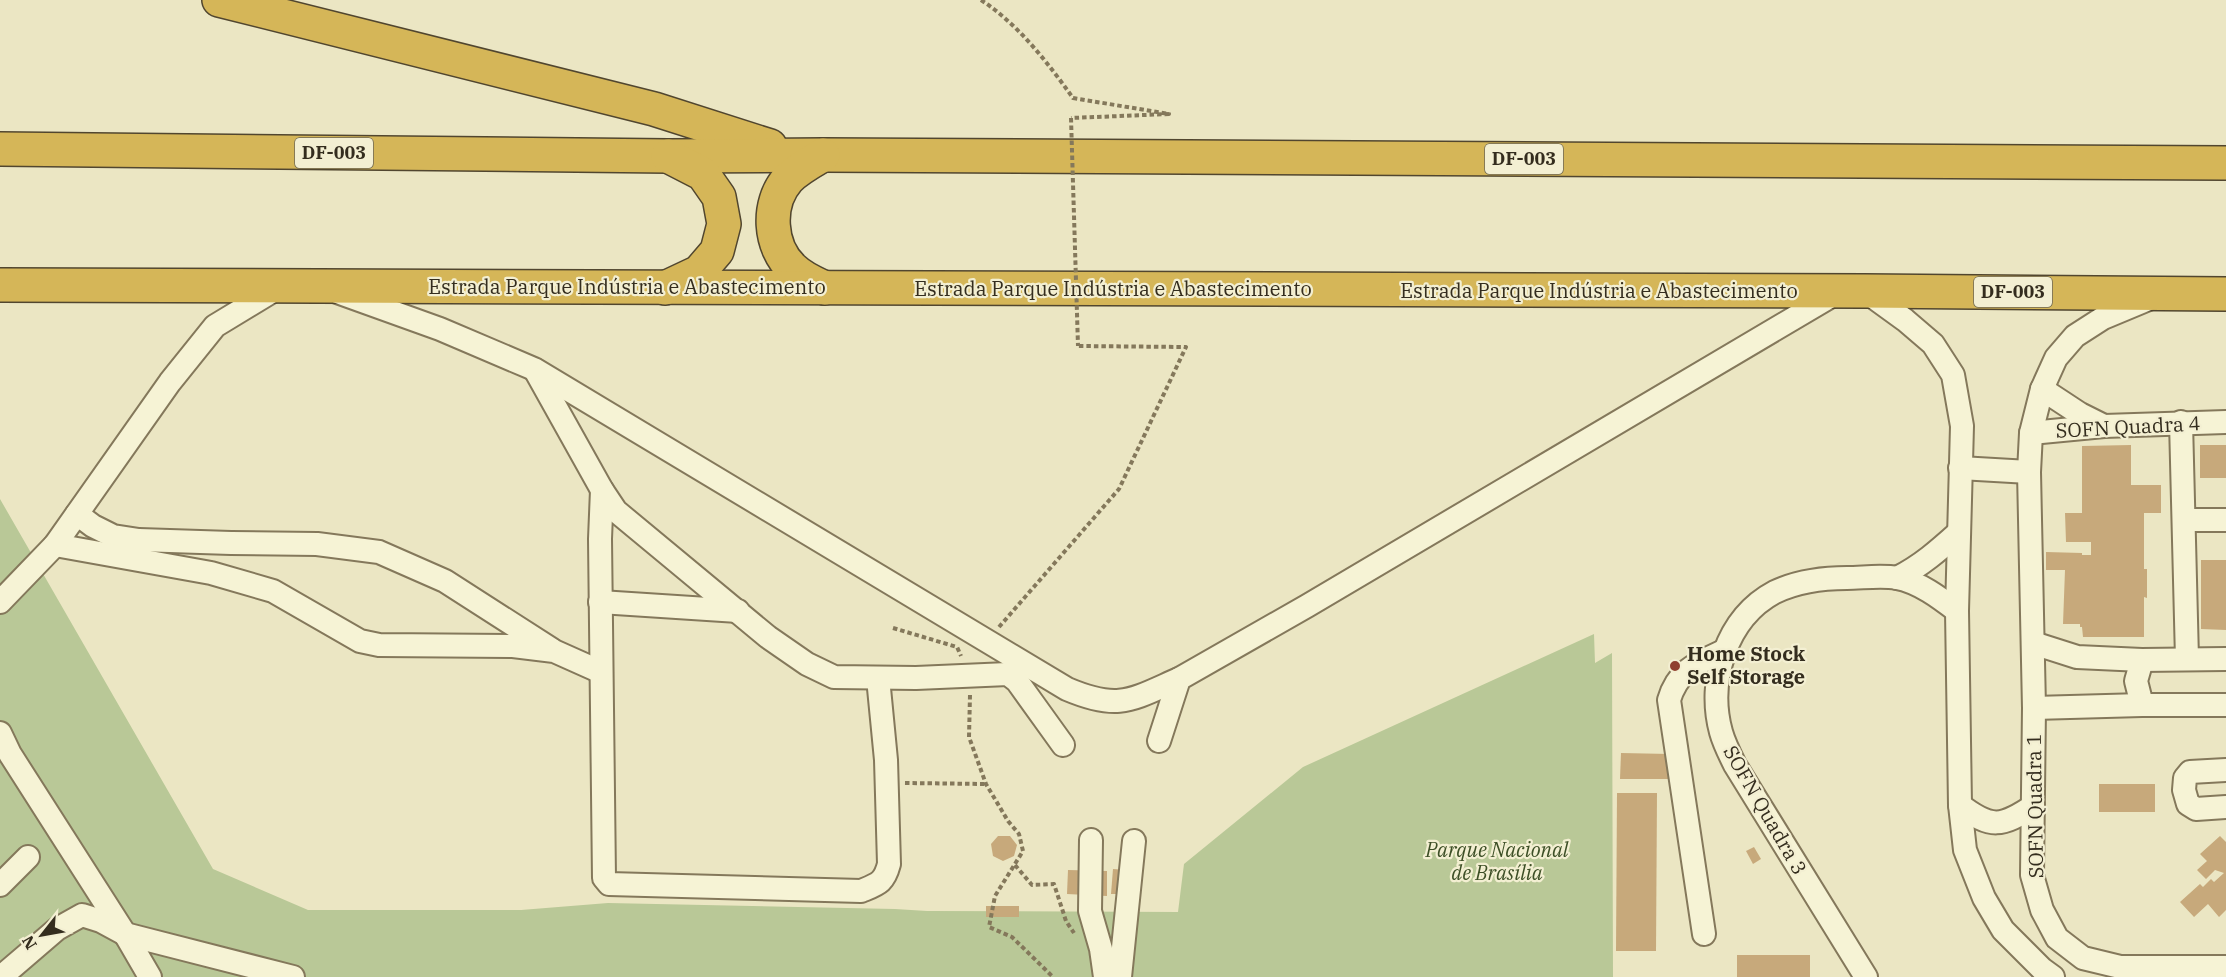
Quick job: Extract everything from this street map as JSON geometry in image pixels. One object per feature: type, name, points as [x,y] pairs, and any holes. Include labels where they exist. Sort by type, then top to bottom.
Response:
[{"type":"highway","points":[[219,0],[654,109],[810,155],[806,165],[787,180],[776,202],[773,226],[778,249],[792,269],[825,288]]},
{"type":"highway","name":"DF-003","points":[[0,149],[668,156],[2226,163]]},
{"type":"highway","points":[[664,288],[699,272],[717,251],[724,224],[719,197],[703,174],[668,156]]},
{"type":"highway","name":"Estrada Parque Indústria e Abastecimento","points":[[0,285],[2226,294]]},
{"type":"street","points":[[316,285],[440,329],[534,369],[1051,680],[1080,694],[1111,702],[1131,701],[1179,679],[1852,291],[1905,320],[1933,344],[1953,375],[1962,426],[1957,611],[1960,805],[1965,850],[1984,898],[2003,930],[2053,977]]},
{"type":"street","points":[[0,603],[55,545],[170,382],[215,326],[281,286]]},
{"type":"street","name":"SOFN Quadra 1","points":[[2162,294],[2103,318],[2075,336],[2055,358],[2042,389],[2031,433],[2029,472],[2034,708],[2032,876],[2042,910],[2057,938],[2083,958],[2120,967],[2226,967]]},
{"type":"street","points":[[534,369],[616,511],[768,637],[807,664],[834,677],[1008,674],[1017,681],[1063,745]]},
{"type":"street","points":[[2042,389],[2080,414],[2104,426]]},
{"type":"street","points":[[2181,422],[2187,659]]},
{"type":"street","name":"SOFN Quadra 4","points":[[2031,433],[2104,426],[2226,422]]},
{"type":"street","points":[[1960,468],[2029,472]]},
{"type":"street","points":[[602,490],[600,603],[604,878],[611,885],[861,891],[876,885],[885,877],[889,864],[878,678]]},
{"type":"street","points":[[77,514],[93,526],[113,536],[139,540],[317,544],[379,552],[445,581],[554,651],[601,672]]},
{"type":"street","points":[[2184,520],[2226,520]]},
{"type":"street","name":"SOFN Quadra 3","points":[[1897,578],[1917,568],[1959,532]]},
{"type":"street","points":[[55,545],[211,573],[273,591],[360,641],[379,645],[513,646],[554,651]]},
{"type":"street","name":"SOFN Quadra 3","points":[[1866,977],[1735,765],[1721,733],[1716,702],[1720,667],[1732,633],[1752,608],[1775,592],[1797,584],[1836,578],[1897,578],[1938,596],[1957,611]]},
{"type":"street","points":[[600,603],[738,611]]},
{"type":"street","points":[[2033,643],[2078,657],[2142,660],[2226,659]]},
{"type":"street","points":[[1704,934],[1669,700],[1672,687],[1689,667],[1726,650]]},
{"type":"street","points":[[2142,660],[2136,681],[2142,705]]},
{"type":"street","points":[[1159,741],[1179,679]]},
{"type":"street","points":[[1027,696],[1051,680]]},
{"type":"street","name":"SOFN Quadra 1","points":[[2034,708],[2226,705]]},
{"type":"street","points":[[0,732],[10,754],[150,977]]},
{"type":"street","points":[[2226,770],[2190,772],[2185,778],[2184,790],[2188,804],[2196,809],[2226,807]]},
{"type":"street","points":[[1960,805],[1976,817],[1992,823],[2012,820],[2033,806]]},
{"type":"street","points":[[1091,840],[1090,911],[1101,949],[1105,977]]},
{"type":"street","points":[[1120,977],[1134,840]]},
{"type":"street","points":[[0,885],[28,857]]},
{"type":"street","points":[[1,977],[57,928],[82,915],[101,921],[125,934],[293,977]]},
{"type":"path","points":[[981,0],[995,9],[1049,65],[1073,98],[1169,114],[1071,118],[1078,346],[1186,347],[1119,489],[986,642]]},
{"type":"path","points":[[893,628],[957,646],[970,676],[969,737],[986,784],[1008,821],[1019,834],[1023,851],[995,896],[989,927],[1012,937],[1053,977]]},
{"type":"path","points":[[886,783],[986,784]]},
{"type":"path","points":[[1015,865],[1032,885],[1054,884],[1066,921],[1077,940]]},
{"type":"green space","name":"Parque Nacional de Brasília","points":[[0,499],[213,869],[308,910],[521,910],[608,903],[927,911],[1178,912],[1184,864],[1303,767],[1594,634],[1595,663],[1612,653],[1613,977],[0,977]]},
{"type":"building","points":[[2131,445],[2131,485],[2161,485],[2161,513],[2144,513],[2144,569],[2147,569],[2147,598],[2144,597],[2144,637],[2083,637],[2080,624],[2063,624],[2065,570],[2046,570],[2046,552],[2091,555],[2091,542],[2066,542],[2065,513],[2082,513],[2082,446]]},
{"type":"building","points":[[2200,445],[2226,445],[2226,478],[2200,478]]},
{"type":"building","points":[[2201,560],[2226,560],[2226,630],[2201,629]]},
{"type":"building","points":[[1621,753],[1670,754],[1670,779],[1620,779]]},
{"type":"building","points":[[2099,784],[2155,784],[2155,812],[2099,812]]},
{"type":"building","points":[[1617,793],[1657,793],[1656,951],[1616,951]]},
{"type":"building","points":[[998,836],[1010,836],[1017,845],[1014,856],[1003,861],[993,856],[991,844]]},
{"type":"building","points":[[2220,836],[2226,842],[2226,910],[2219,917],[2208,904],[2194,917],[2180,902],[2200,884],[2203,887],[2211,879],[2214,882],[2224,873],[2215,870],[2206,879],[2197,870],[2207,861],[2200,854]]},
{"type":"building","points":[[1754,847],[1761,859],[1753,864],[1746,851]]},
{"type":"building","points":[[1113,869],[1127,870],[1127,894],[1111,894]]},
{"type":"building","points":[[1068,870],[1107,871],[1107,896],[1067,894]]},
{"type":"building","points":[[986,906],[1019,906],[1019,917],[986,917]]},
{"type":"building","points":[[1737,955],[1810,955],[1810,977],[1737,977]]},
{"type":"place","name":"Home Stock Self Storage","points":[[1675,666]]}]
